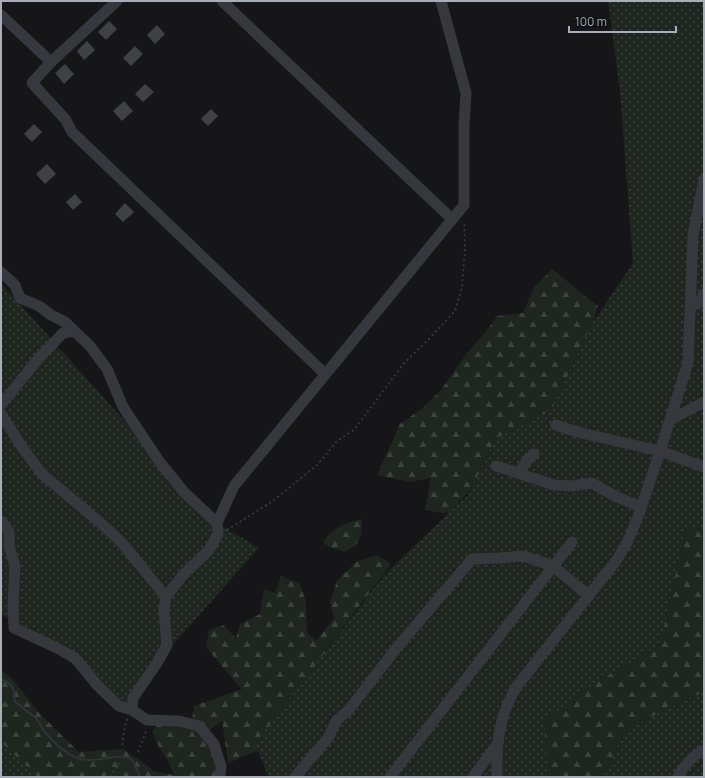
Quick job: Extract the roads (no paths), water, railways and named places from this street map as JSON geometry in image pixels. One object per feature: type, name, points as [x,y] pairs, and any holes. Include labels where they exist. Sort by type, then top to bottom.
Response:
[{"type":"street","points":[[117,1],[51,62],[32,83],[66,120],[72,132],[326,374]]},
{"type":"street","points":[[222,1],[452,219]]},
{"type":"street","points":[[216,523],[234,486],[464,205],[464,126],[466,93],[440,1]]},
{"type":"street","points":[[1,15],[51,62]]},
{"type":"street","points":[[497,777],[498,743],[501,722],[510,699],[517,686],[622,552],[641,507],[688,362],[693,235],[704,179]]},
{"type":"street","points":[[1,272],[15,285],[20,298],[39,306],[51,315],[65,322],[90,346],[107,369],[123,407],[159,461],[184,492],[216,523],[218,534],[210,550],[182,576],[166,597],[164,611],[167,645],[157,663],[133,698],[132,710]]},
{"type":"street","points":[[690,306],[699,303],[704,294]]},
{"type":"street","points":[[1,405],[39,358],[63,333],[74,331]]},
{"type":"street","points":[[670,420],[704,402]]},
{"type":"street","points":[[1,414],[22,447],[42,474],[103,525],[122,543],[166,597]]},
{"type":"street","points":[[556,425],[577,432],[660,451],[704,467]]},
{"type":"street","points":[[519,473],[528,459],[534,454]]},
{"type":"street","points":[[496,466],[554,485],[571,486],[592,483],[615,496],[641,507]]},
{"type":"street","points":[[1,521],[9,532],[9,546],[15,566],[13,606],[14,628],[54,646],[75,658],[97,685],[119,706],[132,710],[148,720],[179,721],[199,726],[214,744],[220,766],[220,777]]},
{"type":"street","points":[[390,777],[572,542]]},
{"type":"street","points":[[295,777],[328,738],[337,720],[348,711],[395,650],[472,559],[524,556],[553,566],[589,596]]},
{"type":"street","points":[[473,777],[498,743]]},
{"type":"street","points":[[678,777],[699,752],[704,750]]},
{"type":"waterway","points":[[1,680],[5,680],[10,684],[14,693],[14,700],[36,718],[47,735],[63,750],[72,756],[84,760],[114,757],[127,758],[132,760],[140,777]]}]
